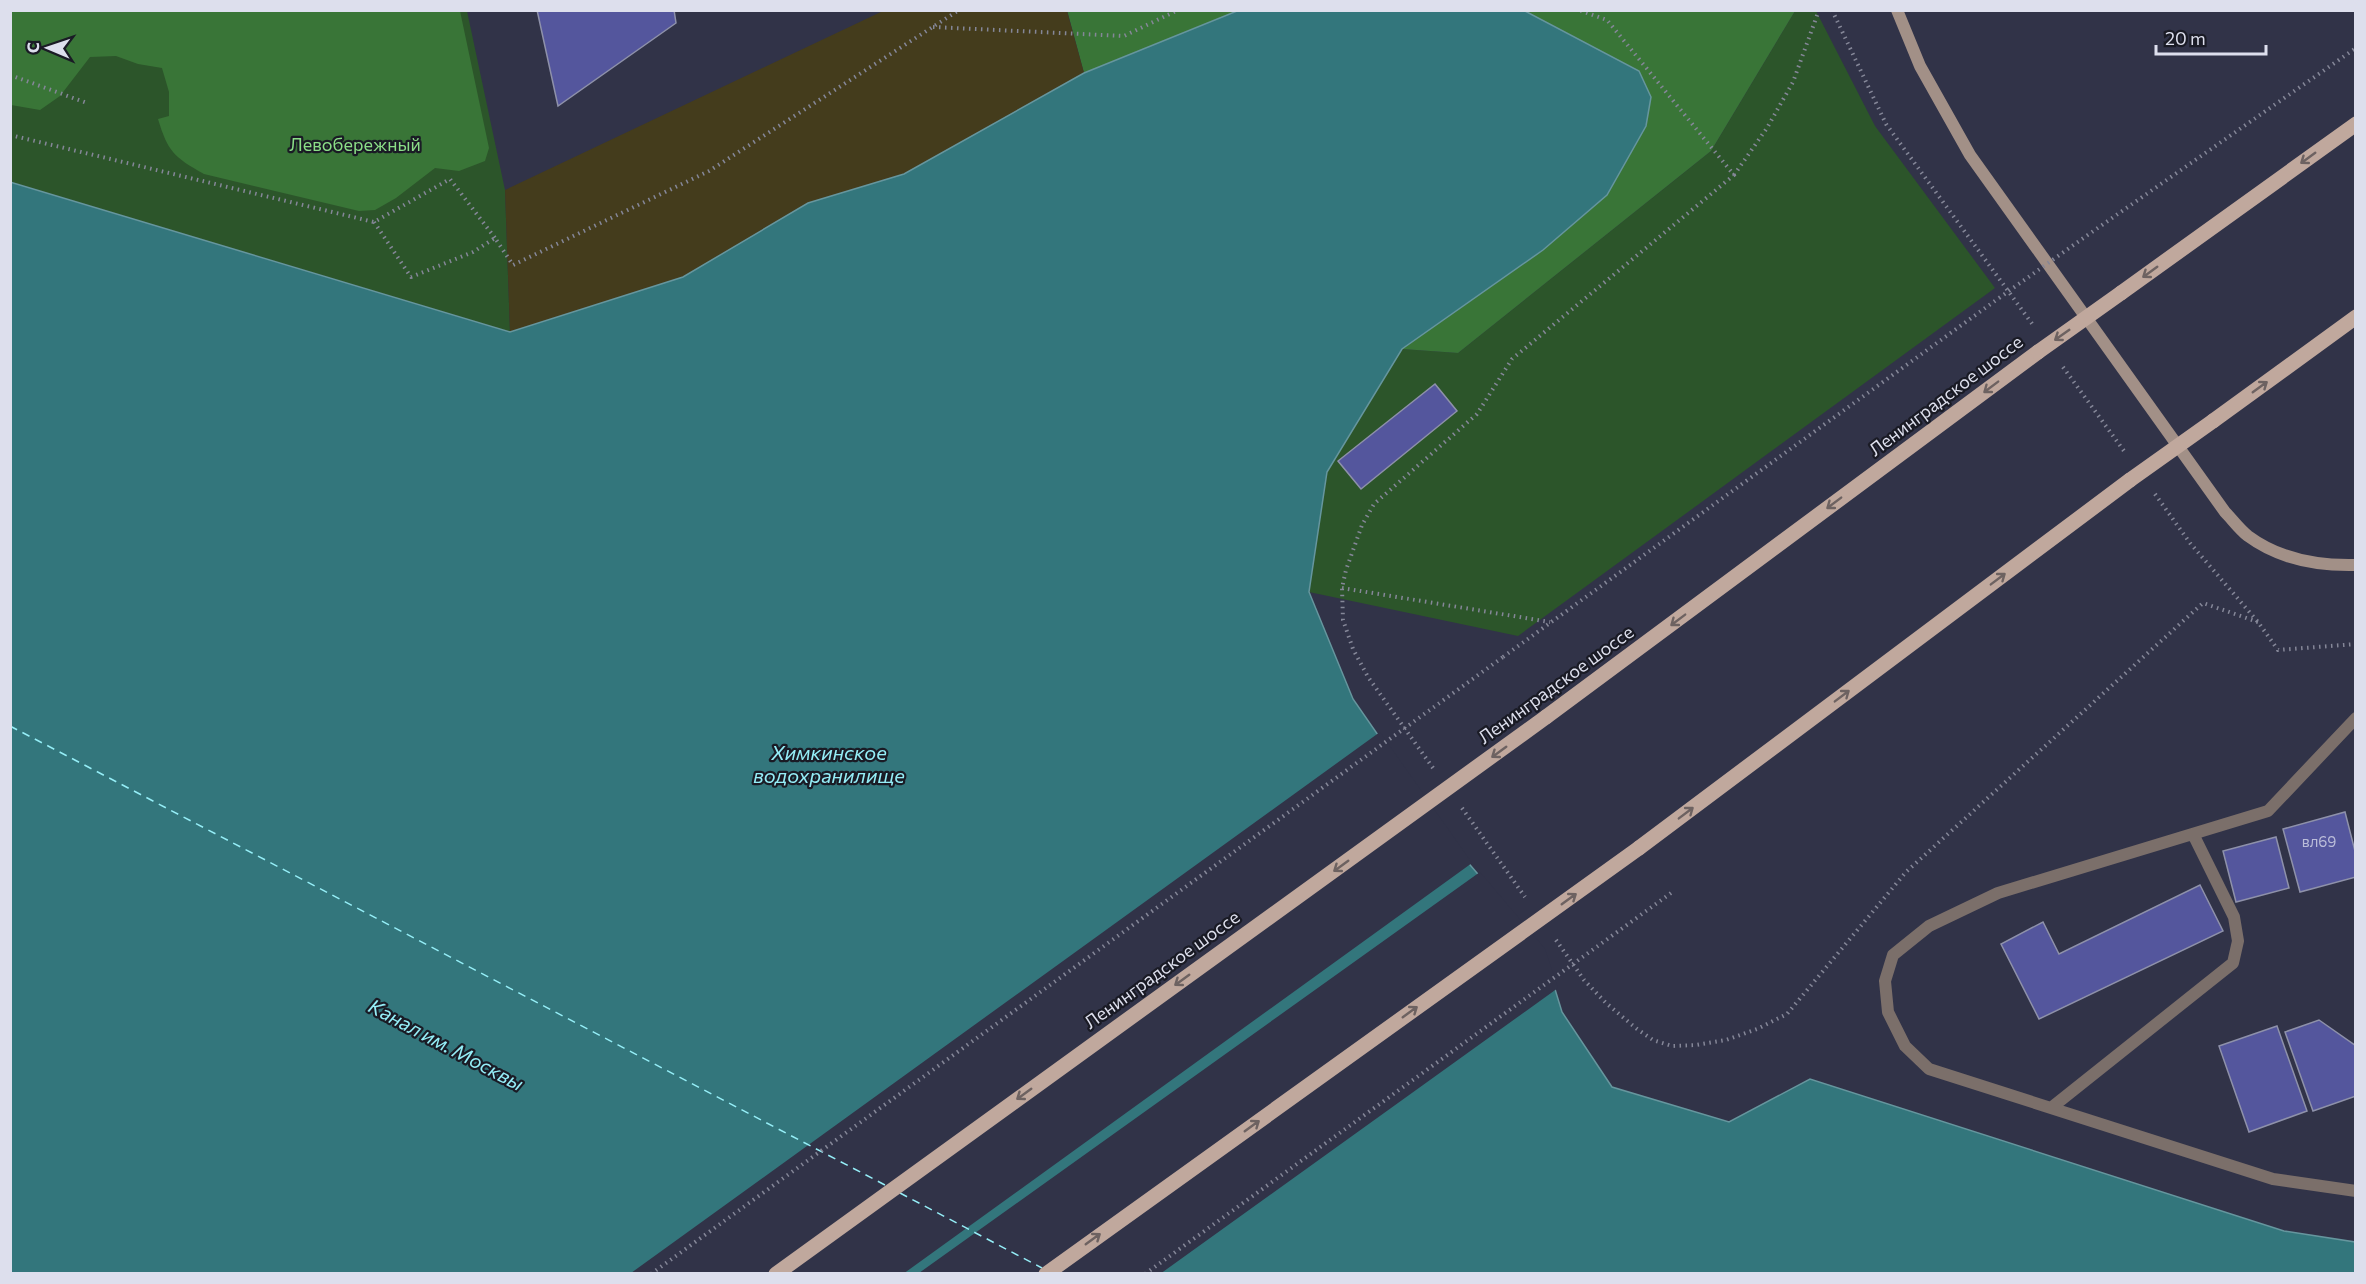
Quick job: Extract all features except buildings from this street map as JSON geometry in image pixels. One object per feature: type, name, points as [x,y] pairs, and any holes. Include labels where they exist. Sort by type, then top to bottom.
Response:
[{"type":"main road","name":"Ленинградское шоссе","points":[[776,1274],[1546,717],[2038,352],[2355,124]]},
{"type":"main road","points":[[1046,1274],[1639,848],[2130,480],[2355,317]]},
{"type":"street","points":[[1897,10],[1920,66],[1970,155],[2225,512],[2247,536],[2287,556],[2328,566],[2355,565]]},
{"type":"lane","points":[[2355,718],[2268,811],[1998,893],[1929,926],[1893,955],[1885,981],[1888,1012],[1905,1046],[1929,1069],[2273,1179],[2355,1191]]},
{"type":"lane","points":[[2051,1108],[2233,963],[2238,941],[2234,917],[2193,834]]},
{"type":"path","points":[[374,222],[450,178],[513,265],[709,171],[959,10]]},
{"type":"path","points":[[933,27],[1124,36],[1178,10]]},
{"type":"path","points":[[1579,10],[1607,20],[1734,175]]},
{"type":"path","points":[[1437,775],[1368,677],[1353,649],[1343,620],[1342,588],[1362,525],[1374,504],[1478,414],[1512,359],[1734,175],[1767,128],[1793,82],[1819,10]]},
{"type":"path","points":[[1832,10],[1886,123],[2037,330]]},
{"type":"path","points":[[651,1274],[1999,298],[2355,48]]},
{"type":"path","points":[[10,75],[87,104]]},
{"type":"path","points":[[10,135],[374,222],[411,277],[473,252],[495,238]]},
{"type":"path","points":[[2058,359],[2127,456]]},
{"type":"path","points":[[2148,485],[2190,543],[2258,622],[2278,650],[2355,644]]},
{"type":"path","points":[[1342,588],[1550,622]]},
{"type":"path","points":[[1549,931],[1591,987],[1637,1029],[1653,1040],[1672,1046],[1696,1045],[1726,1040],[1757,1029],[1787,1014],[1906,872],[2203,603],[2258,622]]},
{"type":"path","points":[[1458,804],[1528,902]]},
{"type":"path","points":[[1144,1274],[1671,893]]},
{"type":"green space","points":[[1067,10],[1237,11],[1084,73]]},
{"type":"green space","name":"Левобережный","points":[[10,11],[467,11],[505,190],[510,332],[11,182]]},
{"type":"green space","points":[[10,11],[460,11],[489,148],[485,161],[459,171],[435,168],[396,198],[375,210],[359,211],[204,174],[179,158],[165,139],[158,119],[169,116],[169,92],[162,68],[138,64],[116,56],[90,57],[60,96],[40,110],[11,105]]},
{"type":"green space","points":[[1525,11],[1795,11],[1711,151],[1458,353],[1402,349],[1543,250],[1607,195],[1646,126],[1639,71]]},
{"type":"green space","points":[[1795,11],[1816,11],[1875,126],[1995,288],[1518,636],[1309,592],[1327,472],[1402,349],[1458,353],[1711,151]]},
{"type":"sand","points":[[883,11],[1067,11],[1084,73],[904,174],[808,203],[683,277],[510,332],[505,190]]},
{"type":"water","name":"Химкинское водохранилище","points":[[1237,11],[1525,11],[1639,71],[1651,97],[1646,126],[1607,195],[1543,250],[1402,349],[1327,472],[1309,592],[1353,699],[1459,852],[1543,950],[1562,1012],[1612,1087],[1729,1122],[1810,1079],[2284,1231],[2355,1242],[2355,1273],[11,1273],[10,182],[510,332],[683,277],[808,203],[904,174],[1084,73]]},
{"type":"pier","points":[[1380,732],[1472,863],[903,1274],[631,1273]]},
{"type":"pier","points":[[1480,872],[1545,949],[1558,988],[1160,1274],[919,1273]]},
{"type":"ferry route","points":[[10,726],[885,1185]]},
{"type":"ferry route","points":[[900,1193],[1042,1268]]},
{"type":"water label","name":"Канал им. Москвы","points":[[446,1045]]}]
